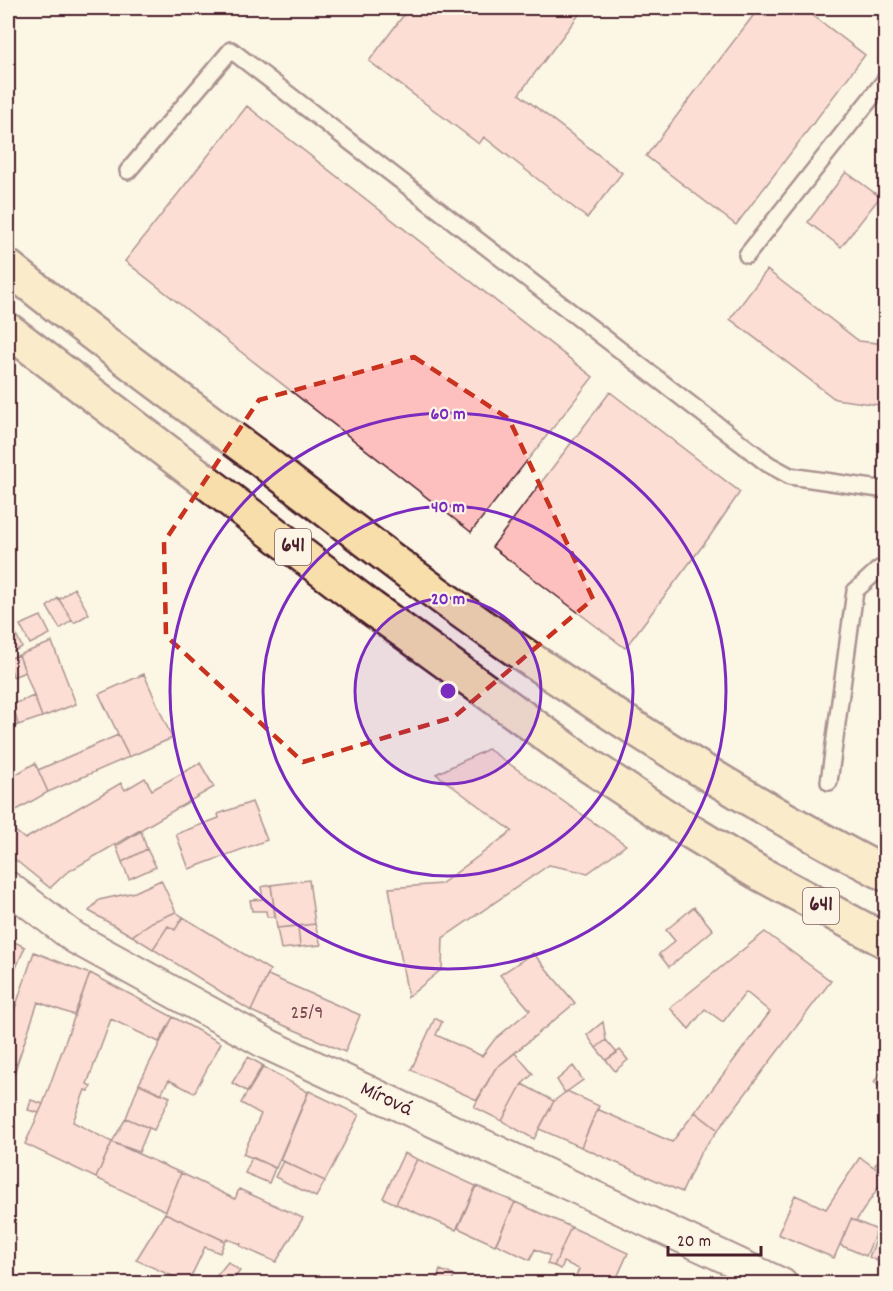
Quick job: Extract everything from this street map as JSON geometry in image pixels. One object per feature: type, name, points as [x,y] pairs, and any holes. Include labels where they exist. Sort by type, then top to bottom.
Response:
[{"type":"highway","name":"641","points":[[8,267],[392,560],[504,641],[614,715],[716,778],[832,846],[885,874]]},
{"type":"highway","name":"641","points":[[8,330],[370,607],[581,760],[665,816],[757,872],[885,940]]},
{"type":"street","name":"Mírová","points":[[8,887],[75,938],[269,1046],[782,1284]]},
{"type":"lane","points":[[128,171],[231,50],[768,464],[790,476],[885,490]]},
{"type":"lane","points":[[747,255],[885,79]]},
{"type":"lane","points":[[829,782],[855,591],[879,569],[885,570]]},
{"type":"highlighted area","points":[[414,357],[509,419],[593,599],[454,717],[303,762],[166,636],[164,542],[259,400]]},
{"type":"building","points":[[409,8],[584,8],[519,94],[622,173],[587,218],[484,137],[479,144],[369,61]]},
{"type":"building","points":[[759,8],[803,8],[865,55],[736,225],[646,156]]},
{"type":"building","points":[[247,106],[593,377],[471,532],[125,261]]},
{"type":"building","points":[[846,172],[880,197],[841,247],[808,222]]},
{"type":"building","points":[[767,270],[859,341],[886,344],[886,406],[835,399],[730,319]]},
{"type":"building","points":[[610,392],[740,492],[710,536],[625,648],[492,547]]},
{"type":"building","points":[[74,588],[89,614],[74,623],[58,598],[60,599]]},
{"type":"building","points":[[58,598],[72,620],[60,629],[47,607]]},
{"type":"building","points":[[41,616],[50,634],[30,644],[20,625]]},
{"type":"building","points":[[8,618],[22,647],[8,654]]},
{"type":"building","points":[[52,642],[76,704],[42,717],[19,655]]},
{"type":"building","points":[[19,655],[25,672],[13,677],[8,659]]},
{"type":"building","points":[[144,674],[172,738],[129,757],[99,694]]},
{"type":"building","points":[[10,695],[18,725],[8,729],[8,696]]},
{"type":"building","points":[[34,696],[42,717],[18,725],[13,704]]},
{"type":"building","points":[[118,735],[129,757],[48,792],[38,770]]},
{"type":"building","points":[[488,749],[626,845],[588,873],[549,865],[443,938],[442,969],[408,997],[389,888],[441,884],[512,831],[436,774]]},
{"type":"building","points":[[35,763],[48,792],[8,815],[8,779]]},
{"type":"building","points":[[200,763],[214,787],[66,873],[50,888],[8,854],[8,825],[25,839],[121,783],[125,790],[145,778],[152,790]]},
{"type":"building","points":[[252,802],[267,840],[189,869],[176,834],[219,818],[218,814]]},
{"type":"building","points":[[141,831],[147,849],[122,862],[116,846]]},
{"type":"building","points":[[147,849],[156,867],[129,879],[122,862]]},
{"type":"building","points":[[161,880],[176,912],[152,922],[132,936],[89,911],[99,900],[135,892]]},
{"type":"building","points":[[309,880],[315,924],[277,928],[271,885]]},
{"type":"building","points":[[271,885],[275,917],[267,917],[266,911],[252,911],[250,900],[263,899],[261,887]]},
{"type":"building","points":[[694,907],[713,930],[669,967],[659,954],[675,941],[666,930]]},
{"type":"building","points":[[176,912],[183,917],[175,930],[168,926],[153,949],[132,936],[152,922]]},
{"type":"building","points":[[183,917],[270,970],[251,1011],[153,949],[168,926],[175,930]]},
{"type":"building","points":[[315,924],[321,945],[300,947],[298,926]]},
{"type":"building","points":[[298,926],[300,947],[281,949],[277,928]]},
{"type":"building","points":[[765,932],[831,981],[718,1130],[695,1112],[770,1012],[746,992],[723,1022],[705,1009],[689,1029],[670,1008]]},
{"type":"building","points":[[8,939],[25,947],[10,982],[8,981]]},
{"type":"building","points":[[34,952],[90,974],[74,1015],[38,1002],[17,1064],[8,1061],[8,1029]]},
{"type":"building","points":[[533,953],[575,1003],[495,1069],[477,1100],[411,1070],[435,1018],[442,1022],[436,1035],[482,1056],[495,1039],[530,1010],[500,975]]},
{"type":"building","points":[[90,973],[173,1017],[159,1042],[111,1019],[87,1084],[91,1086],[89,1091],[85,1090],[73,1122],[112,1142],[96,1178],[25,1144],[43,1104]]},
{"type":"building","points":[[268,975],[360,1015],[345,1052],[251,1011]]},
{"type":"building","points":[[173,1017],[221,1043],[194,1093],[169,1080],[161,1094],[139,1084]]},
{"type":"building","points":[[603,1022],[606,1040],[596,1048],[587,1035]]},
{"type":"building","points":[[606,1040],[617,1053],[606,1060],[596,1048]]},
{"type":"building","points":[[620,1050],[628,1060],[615,1071],[606,1060]]},
{"type":"building","points":[[515,1053],[533,1074],[522,1084],[502,1121],[474,1107],[495,1069]]},
{"type":"building","points":[[248,1057],[264,1066],[248,1092],[232,1083]]},
{"type":"building","points":[[8,1061],[17,1064],[8,1096]]},
{"type":"building","points":[[886,1064],[886,1091],[874,1082]]},
{"type":"building","points":[[262,1066],[308,1092],[276,1168],[243,1154],[261,1114],[241,1103]]},
{"type":"building","points":[[573,1066],[583,1080],[565,1093],[557,1080]]},
{"type":"building","points":[[139,1084],[170,1097],[154,1130],[126,1118]]},
{"type":"building","points":[[522,1084],[554,1101],[534,1139],[502,1121]]},
{"type":"building","points":[[309,1091],[359,1115],[325,1181],[280,1160]]},
{"type":"building","points":[[567,1091],[599,1106],[581,1147],[539,1129],[554,1101]]},
{"type":"building","points":[[31,1100],[43,1104],[39,1113],[28,1110]]},
{"type":"building","points":[[597,1109],[672,1142],[695,1112],[718,1130],[700,1154],[682,1192],[581,1147]]},
{"type":"building","points":[[126,1118],[149,1128],[139,1152],[112,1142]]},
{"type":"building","points":[[112,1142],[181,1173],[166,1211],[96,1178]]},
{"type":"building","points":[[886,1150],[886,1174],[875,1165]]},
{"type":"building","points":[[404,1153],[417,1159],[396,1204],[383,1198]]},
{"type":"building","points":[[252,1157],[275,1168],[269,1183],[245,1173]]},
{"type":"building","points":[[860,1157],[886,1176],[856,1221],[851,1219],[834,1258],[778,1234],[795,1195],[826,1209]]},
{"type":"building","points":[[417,1159],[476,1186],[456,1230],[396,1204]]},
{"type":"building","points":[[283,1161],[325,1181],[316,1197],[275,1177]]},
{"type":"building","points":[[181,1173],[235,1199],[239,1189],[303,1218],[276,1262],[240,1246],[241,1244],[227,1239],[225,1241],[165,1213]]},
{"type":"building","points":[[476,1186],[515,1202],[495,1245],[458,1228]]},
{"type":"building","points":[[515,1202],[571,1227],[554,1266],[547,1264],[550,1256],[535,1249],[530,1260],[496,1244]]},
{"type":"building","points":[[165,1213],[225,1241],[220,1253],[205,1247],[188,1283],[136,1260]]},
{"type":"building","points":[[851,1219],[877,1230],[866,1256],[840,1245]]},
{"type":"building","points":[[571,1227],[628,1253],[614,1284],[583,1284],[574,1280],[579,1269],[564,1262],[561,1269],[554,1266]]},
{"type":"building","points":[[876,1240],[886,1244],[879,1262],[869,1257]]},
{"type":"building","points":[[228,1262],[240,1271],[230,1284],[210,1284]]},
{"type":"building","points":[[440,1270],[454,1275],[451,1284],[437,1279]]}]
